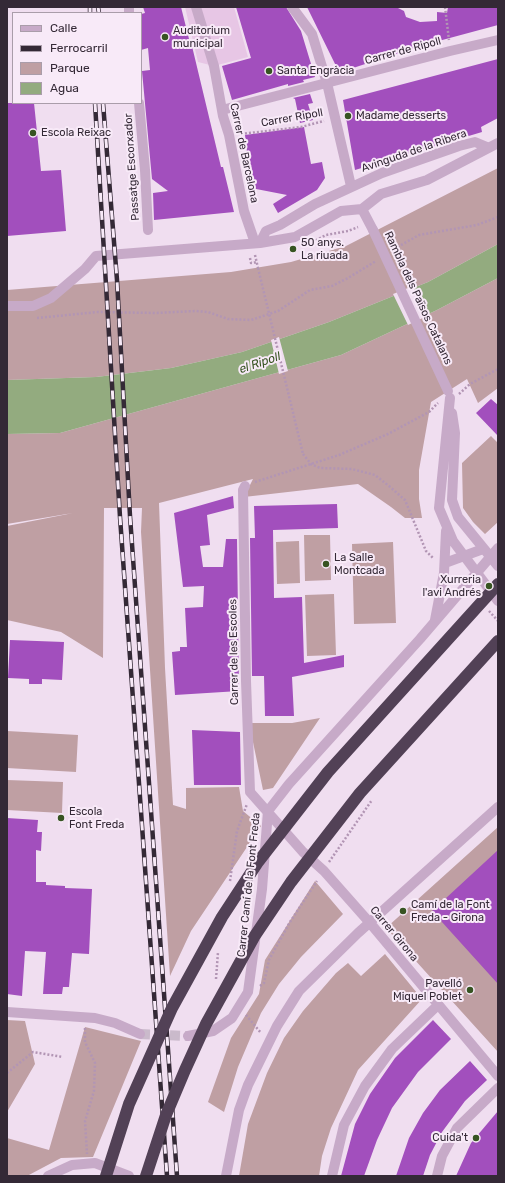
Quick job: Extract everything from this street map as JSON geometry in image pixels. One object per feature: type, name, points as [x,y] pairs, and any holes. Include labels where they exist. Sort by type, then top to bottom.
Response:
[{"type":"highway","points":[[106,1176],[129,1104],[172,1008],[222,917],[258,862],[328,772],[498,584]]},
{"type":"highway","points":[[146,1176],[166,1114],[185,1070],[206,1024],[254,937],[291,882],[360,793],[498,641]]},
{"type":"street","name":"Carrer de Barcelona","points":[[196,7],[214,66],[244,212],[258,243]]},
{"type":"street","points":[[292,7],[312,34],[327,83],[351,186]]},
{"type":"street","name":"Carrer de Ripoll","points":[[222,110],[498,40]]},
{"type":"street","name":"Passatge Escorxador","points":[[139,104],[145,170],[148,230]]},
{"type":"street","name":"Avinguda de la Ribera","points":[[258,243],[266,231],[280,225],[315,204],[351,186],[382,173],[459,146],[475,142],[487,147]]},
{"type":"street","points":[[7,306],[33,306],[51,298],[85,269],[96,256],[258,243],[295,237],[341,211],[362,209],[381,194],[427,180],[487,147],[498,143]]},
{"type":"street","name":"Rambla dels Països Catalans","points":[[362,209],[452,394],[455,433],[452,500],[458,517],[498,566]]},
{"type":"street","points":[[452,394],[438,500],[439,508],[452,541],[498,601]]},
{"type":"street","name":"Carrer de les Escoles","points":[[245,486],[243,490],[246,681],[250,792],[268,811]]},
{"type":"street","points":[[435,620],[447,537],[445,524]]},
{"type":"street","name":"Carrer Camí de la Font Freda","points":[[188,1036],[213,1031],[232,1018],[248,992],[262,888],[268,811],[289,784],[498,548]]},
{"type":"street","points":[[444,565],[464,555],[483,549]]},
{"type":"street","points":[[226,1176],[239,1110],[248,1085],[277,1026],[299,991],[370,923],[498,807]]},
{"type":"street","name":"Carrer Girona","points":[[268,811],[303,852],[324,871],[370,923],[498,1076]]},
{"type":"street","points":[[332,1176],[344,1125],[365,1086],[392,1049],[438,1005]]},
{"type":"street","points":[[7,1012],[84,1018],[115,1023],[140,1034]]},
{"type":"street","points":[[437,1176],[442,1156],[457,1128],[498,1088]]},
{"type":"street","points":[[48,1176],[72,1165],[95,1163],[129,1176]]},
{"type":"path","points":[[445,7],[450,51]]},
{"type":"path","name":"Carrer Ripoll","points":[[229,135],[301,127],[335,118]]},
{"type":"path","points":[[393,250],[419,235],[477,225],[498,218]]},
{"type":"path","points":[[303,246],[326,235],[348,231],[358,227]]},
{"type":"path","points":[[256,256],[256,262],[303,454],[311,464],[320,468],[352,469],[374,475],[389,486],[406,500],[426,551],[444,565]]},
{"type":"path","points":[[250,258],[251,263],[256,262]]},
{"type":"path","points":[[36,318],[98,312],[156,313],[196,311],[208,312],[228,319],[251,320],[278,311],[310,290],[332,286],[381,258]]},
{"type":"path","points":[[245,486],[339,455],[388,434],[429,412],[439,402],[498,369]]},
{"type":"path","points":[[484,607],[498,621]]},
{"type":"path","points":[[248,992],[255,990],[264,983],[269,960],[290,922],[324,871]]},
{"type":"path","points":[[83,1164],[87,1153],[85,1121],[94,1091],[95,1063],[85,1042],[84,1018]]},
{"type":"path","points":[[7,1073],[33,1052],[63,1057]]},
{"type":"green space","points":[[498,168],[498,244],[428,282],[329,322],[242,352],[171,368],[96,377],[7,380],[7,290],[231,272],[291,262],[346,246]]},
{"type":"green space","points":[[498,278],[498,388],[478,403],[467,379],[431,402],[419,470],[419,499],[422,518],[405,518],[358,484],[244,497],[253,479],[159,503],[165,668],[173,805],[186,809],[186,788],[239,787],[243,811],[261,826],[191,931],[170,976],[141,532],[142,508],[104,508],[103,658],[61,632],[7,620],[7,526],[73,513],[7,524],[7,434],[60,433],[341,355],[437,310]]},
{"type":"green space","points":[[491,436],[498,443],[498,522],[485,534],[473,522],[463,508],[462,463]]},
{"type":"green space","points":[[304,535],[330,535],[331,580],[305,581]]},
{"type":"green space","points":[[299,541],[300,583],[277,584],[276,542]]},
{"type":"green space","points":[[393,542],[396,623],[354,624],[352,544]]},
{"type":"green space","points":[[334,594],[336,655],[307,656],[305,595]]},
{"type":"green space","points":[[320,718],[273,788],[263,790],[249,723],[292,723]]},
{"type":"green space","points":[[7,731],[78,735],[76,772],[7,768]]},
{"type":"green space","points":[[7,780],[63,782],[62,813],[7,810]]},
{"type":"green space","name":"Pavelló Miquel Poblet","points":[[498,827],[498,1052],[386,928]]},
{"type":"green space","points":[[315,881],[343,914],[301,957],[279,984],[261,1013],[238,1067],[224,1112],[208,1102],[231,1038],[259,994],[265,960]]},
{"type":"green space","points":[[385,954],[422,999],[358,1070],[331,1128],[322,1156],[319,1176],[239,1176],[248,1124],[267,1073],[284,1038],[303,1011],[336,973],[348,963],[361,976]]},
{"type":"green space","points":[[7,1020],[25,1021],[35,1064],[7,1112]]},
{"type":"green space","points":[[85,1027],[141,1041],[93,1157],[61,1158],[27,1176],[7,1176],[7,1138],[49,1150]]},
{"type":"shaded area","points":[[185,7],[234,7],[248,57],[214,66],[198,62]]},
{"type":"water","name":"el Ripoll","points":[[498,244],[498,278],[437,310],[341,355],[60,433],[7,434],[7,380],[96,377],[171,368],[242,352],[329,322],[428,282]]},
{"type":"pier","points":[[413,286],[427,316],[408,325],[393,294]]},
{"type":"pier","points":[[279,337],[288,371],[279,374],[271,340]]},
{"type":"building","points":[[143,7],[181,7],[190,43],[191,42],[221,167],[223,167],[234,212],[154,220],[153,193],[168,191],[152,179],[142,71],[150,70],[148,48],[142,50],[142,14],[145,13]]},
{"type":"building","name":"Santa Engràcia","points":[[236,7],[286,7],[301,31],[315,77],[303,80],[304,82],[288,86],[288,84],[232,100],[222,66],[251,58]]},
{"type":"building","points":[[307,7],[396,7],[404,11],[406,17],[420,22],[437,21],[437,12],[447,13],[448,7],[498,7],[498,25],[420,46],[350,69],[349,67],[338,70]]},
{"type":"building","points":[[498,59],[498,118],[481,127],[482,132],[355,170],[343,100]]},
{"type":"building","points":[[310,94],[313,103],[308,104],[313,120],[300,123],[295,99],[293,98]]},
{"type":"building","name":"Escola Reixac","points":[[7,103],[34,104],[41,171],[61,170],[66,231],[7,236]]},
{"type":"building","points":[[304,127],[311,164],[322,162],[325,178],[317,190],[278,213],[273,204],[287,195],[251,188],[245,135]]},
{"type":"building","points":[[491,399],[498,405],[498,436],[476,413]]},
{"type":"building","points":[[233,496],[234,508],[207,515],[210,545],[200,546],[203,567],[223,567],[226,539],[237,539],[239,691],[175,695],[172,652],[180,651],[180,647],[187,647],[185,608],[203,607],[204,586],[183,587],[174,513]]},
{"type":"building","points":[[337,504],[338,528],[273,530],[274,598],[302,597],[304,663],[344,655],[344,667],[292,677],[294,716],[265,716],[264,676],[252,676],[250,538],[255,538],[254,506]]},
{"type":"building","points":[[10,640],[64,642],[62,680],[42,679],[42,684],[29,684],[29,679],[8,678]]},
{"type":"building","points":[[192,730],[240,732],[241,785],[194,785]]},
{"type":"building","points":[[7,818],[38,820],[37,832],[42,832],[41,851],[36,850],[36,882],[46,882],[46,885],[65,886],[65,888],[92,889],[89,954],[72,953],[69,987],[63,987],[62,994],[43,994],[46,952],[25,951],[22,996],[7,994]]},
{"type":"building","points":[[498,850],[498,984],[432,911]]},
{"type":"building","points":[[433,1020],[451,1039],[418,1072],[392,1108],[377,1140],[364,1176],[341,1176],[355,1124],[370,1094],[395,1058]]},
{"type":"building","points":[[470,1061],[487,1080],[465,1101],[442,1132],[430,1155],[423,1176],[396,1176],[409,1138],[423,1113],[440,1090]]},
{"type":"building","points":[[498,1111],[498,1176],[456,1176],[471,1143]]},
{"type":"tunnel","points":[[140,1034],[188,1036]]},
{"type":"railway","points":[[90,7],[90,12]]},
{"type":"railway","points":[[98,7],[99,12]]},
{"type":"railway","points":[[95,104],[120,517],[167,1176]]},
{"type":"railway","points":[[103,104],[117,280],[130,516],[177,1176]]},
{"type":"place","name":"Auditorium municipal","points":[[165,37]]},
{"type":"place","name":"Santa Engràcia","points":[[269,71]]},
{"type":"place","name":"Madame desserts","points":[[348,116]]},
{"type":"place","name":"Escola Reixac","points":[[33,133]]},
{"type":"place","name":"50 anys. La riuada","points":[[293,249]]},
{"type":"place","name":"La Salle Montcada","points":[[326,564]]},
{"type":"place","name":"Xurreria l'avi Andrés","points":[[489,586]]},
{"type":"place","name":"Escola Font Freda","points":[[61,818]]},
{"type":"place","name":"Camí de la Font Freda - Girona","points":[[403,911]]},
{"type":"place","name":"Pavelló Miquel Poblet","points":[[470,990]]},
{"type":"place","name":"Cuida't","points":[[476,1138]]}]
